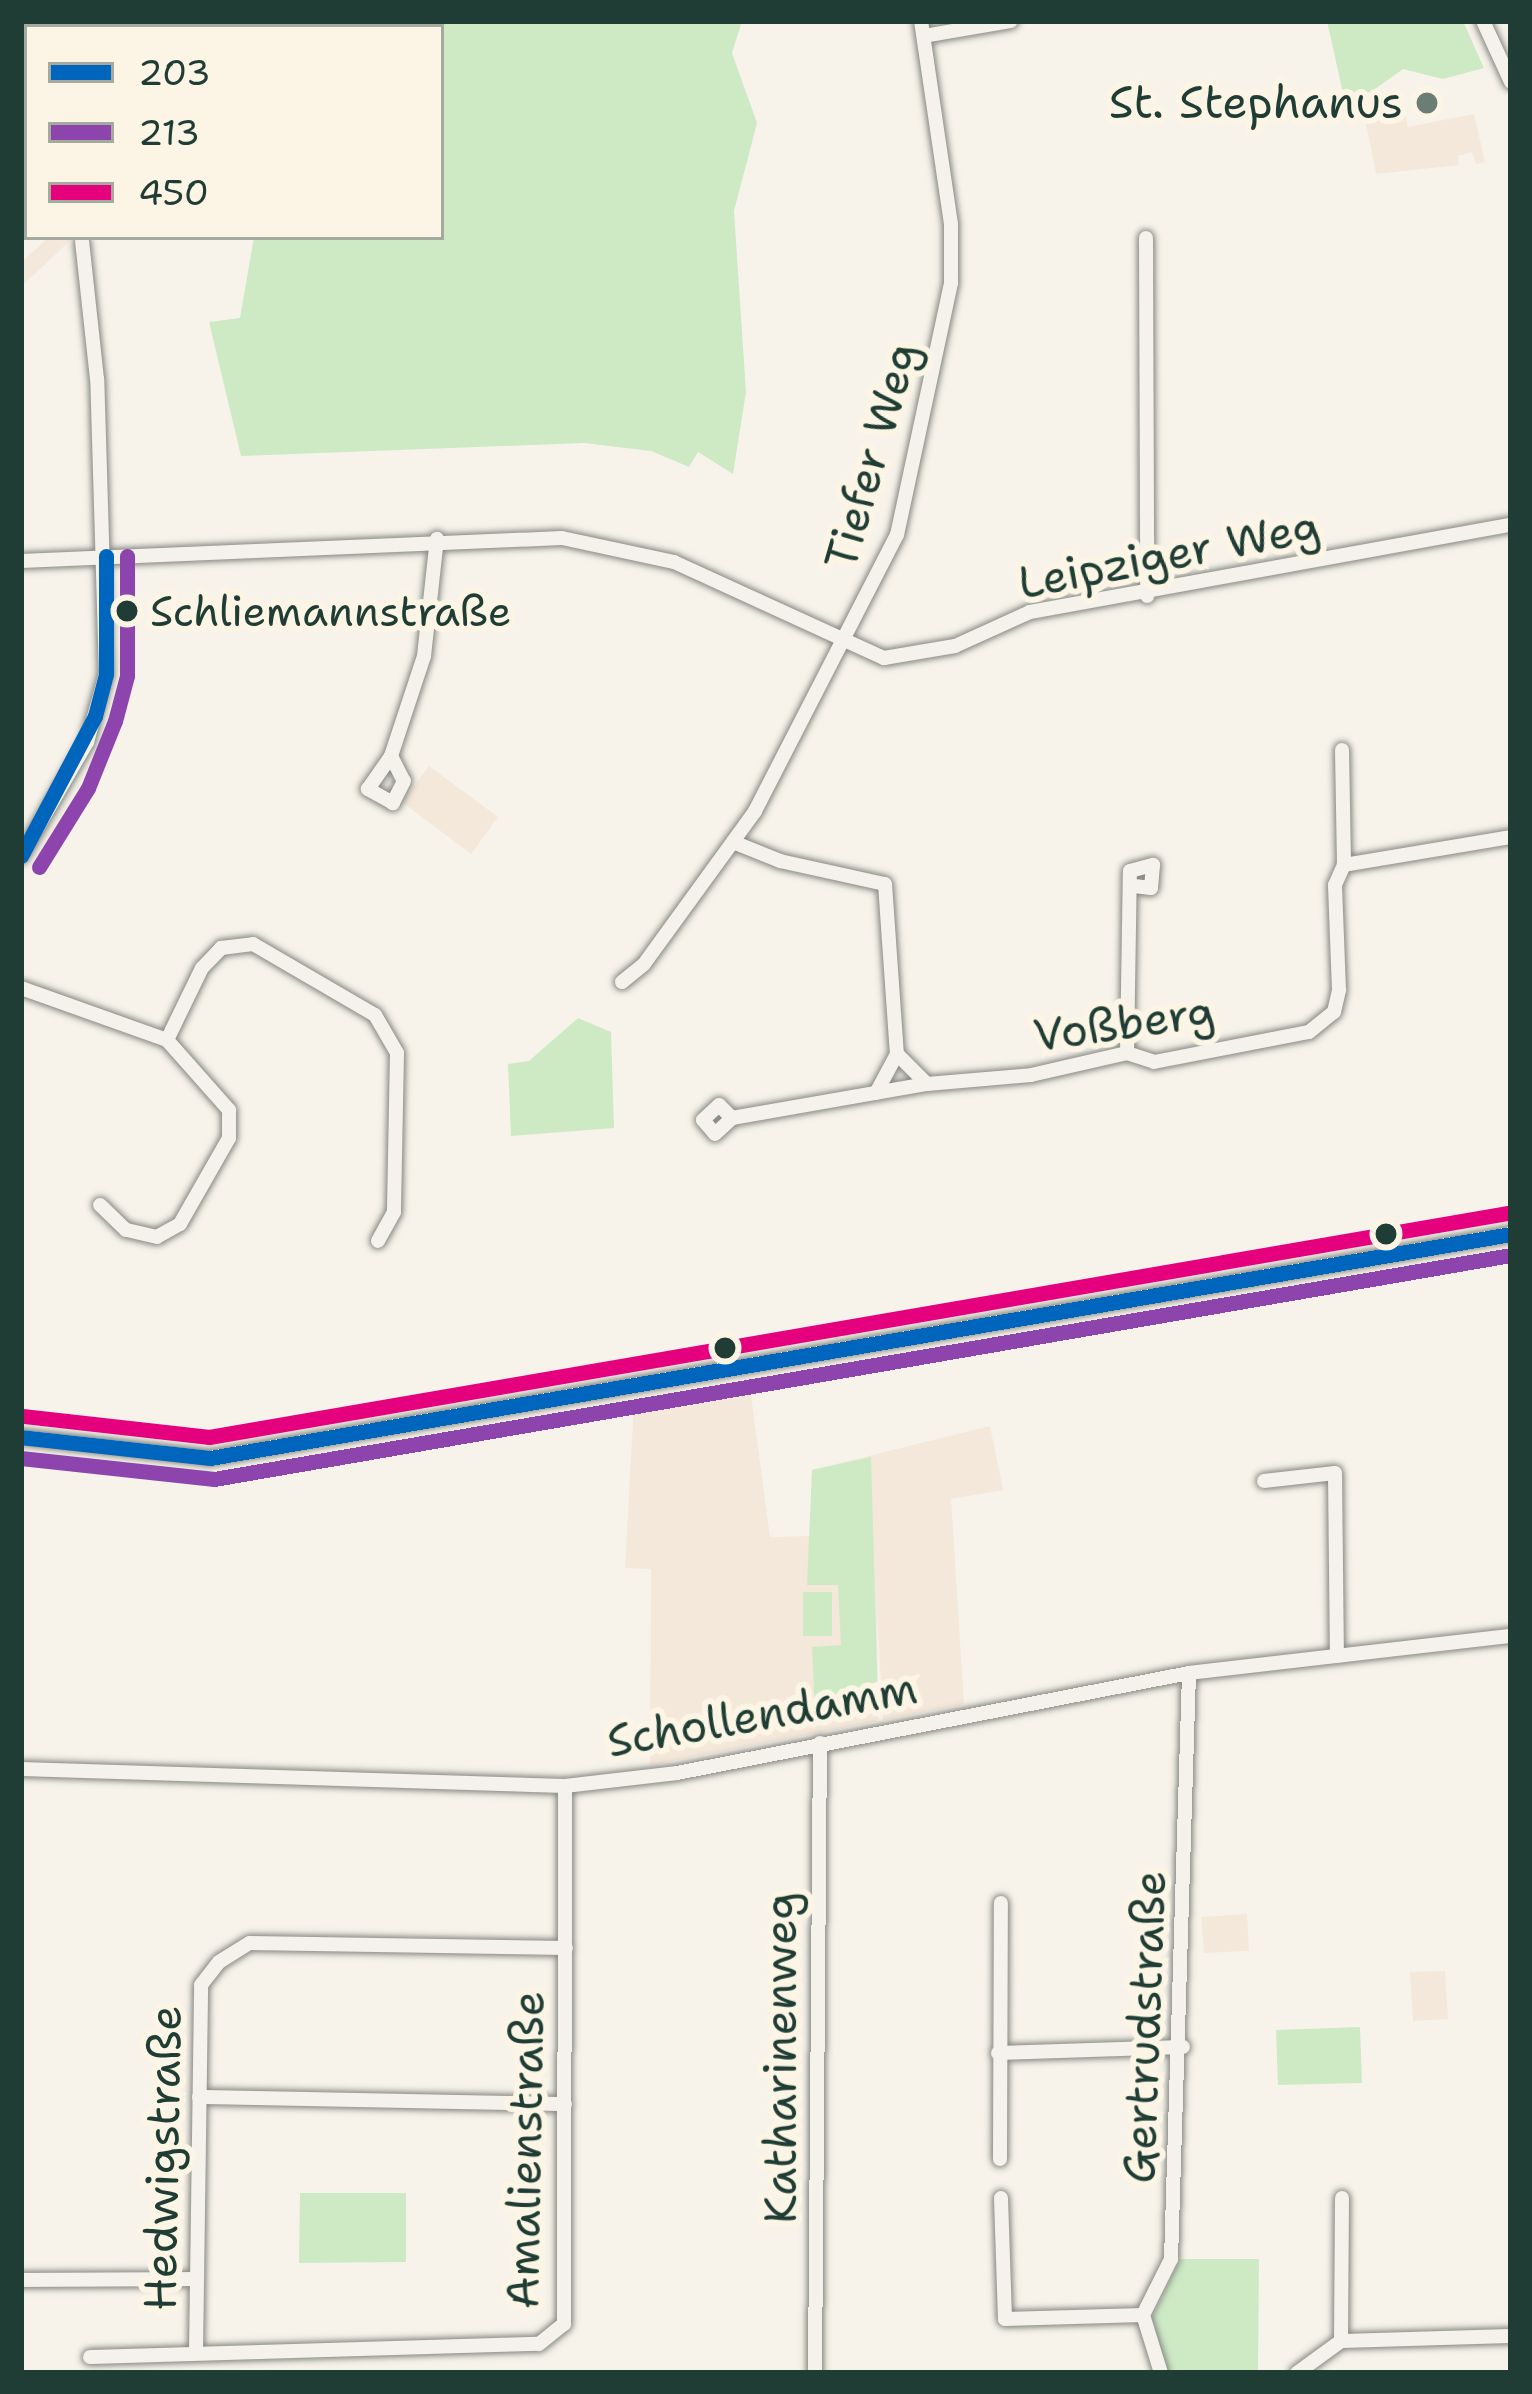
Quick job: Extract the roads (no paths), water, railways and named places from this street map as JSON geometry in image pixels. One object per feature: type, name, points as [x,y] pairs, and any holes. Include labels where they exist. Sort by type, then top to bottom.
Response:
[{"type":"street","points":[[922,28],[1011,21]]},
{"type":"street","points":[[1483,21],[1511,82]]},
{"type":"street","name":"Tiefer Weg","points":[[622,982],[733,842],[846,645],[897,535],[951,283],[951,224],[922,28]]},
{"type":"street","points":[[1146,238],[1147,596]]},
{"type":"street","points":[[21,856],[69,778],[95,716],[106,674],[106,556],[82,242]]},
{"type":"street","name":"Leipziger Weg","points":[[846,645],[884,658],[923,654],[1030,612],[1147,596],[1511,525]]},
{"type":"street","points":[[21,561],[532,536],[606,544],[674,562],[846,645]]},
{"type":"street","points":[[391,756],[424,656],[437,539]]},
{"type":"street","points":[[1342,751],[1344,866],[1511,837]]},
{"type":"street","points":[[733,842],[780,861],[885,884],[897,1054],[876,1093]]},
{"type":"street","name":"Voßberg","points":[[731,1118],[927,1084],[1030,1076],[1127,1053],[1154,1062],[1324,1025],[1339,990],[1335,885],[1344,866]]},
{"type":"street","points":[[1127,1053],[1127,908],[1134,886]]},
{"type":"street","points":[[167,1040],[202,968],[221,948],[253,944],[375,1015],[397,1053],[394,1212],[378,1241]]},
{"type":"street","points":[[21,988],[167,1040],[229,1109],[229,1138],[180,1224],[157,1237],[126,1230],[100,1205]]},
{"type":"street","points":[[897,1054],[927,1084]]},
{"type":"street","points":[[21,1437],[210,1458],[1511,1234]]},
{"type":"street","points":[[1264,1481],[1335,1473],[1337,1656]]},
{"type":"street","name":"Schollendamm","points":[[21,1769],[565,1786],[1189,1673],[1511,1636]]},
{"type":"street","name":"Gertrudstraße","points":[[1143,2315],[1172,2259],[1184,2047],[1189,1673]]},
{"type":"street","name":"Katharinenweg","points":[[815,2373],[820,1743]]},
{"type":"street","name":"Amalienstraße","points":[[90,2357],[539,2344],[557,2333],[568,2312],[565,1786]]},
{"type":"street","points":[[1000,2159],[1001,1903]]},
{"type":"street","name":"Hedwigstraße","points":[[196,2354],[201,1985],[250,1943],[566,1948]]},
{"type":"street","points":[[998,2053],[1184,2047]]},
{"type":"street","points":[[200,2097],[565,2104]]},
{"type":"street","points":[[1001,2198],[1005,2319],[1143,2315],[1161,2373]]},
{"type":"street","points":[[1341,2341],[1342,2198]]},
{"type":"street","points":[[21,2280],[195,2279]]},
{"type":"street","points":[[1297,2373],[1341,2341],[1511,2336]]},
{"type":"place","name":"St. Stephanus","points":[[1427,103]]},
{"type":"place","name":"Schliemannstraße","points":[[127,611]]}]
